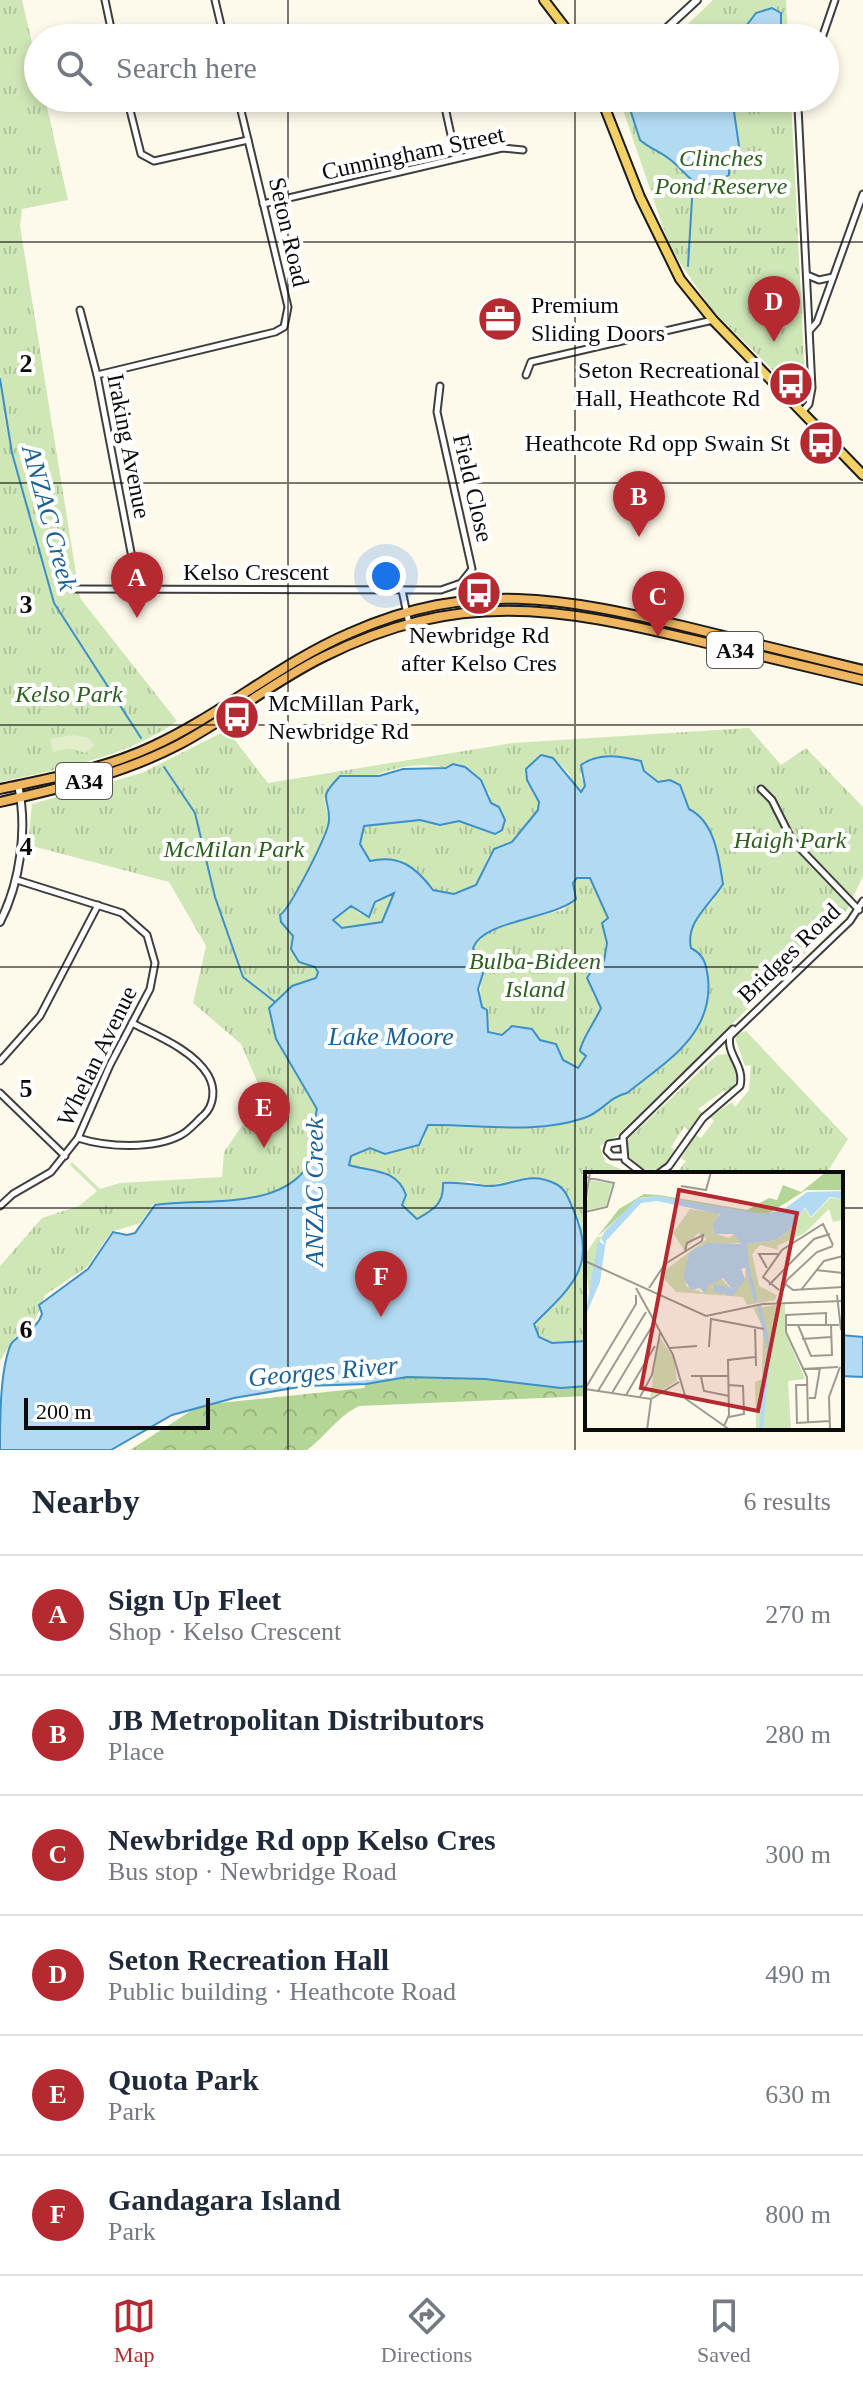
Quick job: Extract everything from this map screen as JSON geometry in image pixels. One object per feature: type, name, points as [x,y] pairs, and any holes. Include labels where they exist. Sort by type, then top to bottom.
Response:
[{"type":"highway","name":"A34","points":[[165,746],[328,643],[406,613],[476,600],[561,600],[632,613],[863,670]]},
{"type":"highway","name":"A34","points":[[0,802],[104,775],[165,746],[323,657],[409,624],[486,610],[562,612],[650,629],[863,680]]},
{"type":"highway","name":"A34","points":[[0,789],[141,756]]},
{"type":"main road","points":[[544,0],[562,24]]},
{"type":"main road","points":[[607,112],[680,279],[713,320],[862,472]]},
{"type":"street","points":[[105,0],[110,24]]},
{"type":"street","points":[[215,0],[221,24]]},
{"type":"street","points":[[671,24],[697,0]]},
{"type":"street","points":[[827,24],[835,0]]},
{"type":"street","points":[[130,112],[141,154],[154,161],[248,140]]},
{"type":"street","name":"Seton Road","points":[[97,375],[275,332],[284,327],[288,307],[241,112]]},
{"type":"street","points":[[446,112],[456,158]]},
{"type":"street","points":[[798,112],[812,396],[802,412]]},
{"type":"street","name":"Cunningham Street","points":[[263,204],[508,147],[523,150]]},
{"type":"street","points":[[810,331],[817,322],[863,194]]},
{"type":"street","points":[[807,274],[819,280],[833,277]]},
{"type":"street","name":"Iraking Avenue","points":[[80,310],[97,375],[138,589]]},
{"type":"street","points":[[526,375],[531,362],[713,320]]},
{"type":"street","name":"Field Close","points":[[402,590],[441,590],[461,583],[472,569],[437,412],[440,386]]},
{"type":"street","name":"Kelso Crescent","points":[[75,589],[402,590]]},
{"type":"street","points":[[402,590],[409,624]]},
{"type":"street","points":[[0,922],[17,880],[21,797],[18,785]]},
{"type":"street","points":[[761,789],[772,800],[792,840],[859,910]]},
{"type":"street","name":"Whelan Avenue","points":[[0,1206],[13,1194],[51,1172],[78,1138],[153,981],[155,963],[151,945],[131,918],[17,880]]},
{"type":"street","name":"Bridges Road","points":[[621,1142],[635,1122],[859,910],[863,901]]},
{"type":"street","points":[[0,1061],[49,1002],[98,905]]},
{"type":"street","points":[[78,1138],[102,1145],[163,1141],[184,1134],[210,1109],[213,1094],[208,1075],[176,1046],[132,1023]]},
{"type":"street","name":"Bridges Road","points":[[661,1172],[669,1166],[703,1118],[740,1086],[742,1071],[729,1041],[735,1030]]},
{"type":"street","points":[[714,1049],[731,1051]]},
{"type":"street","points":[[0,1093],[65,1156]]},
{"type":"street","points":[[623,1156],[612,1156],[607,1151],[609,1144],[621,1142],[623,1156],[639,1172]]},
{"type":"green space","name":"Kelso Park","points":[[0,0],[22,0],[28,24],[24,24],[24,112],[48,112],[68,200],[22,209],[20,226],[80,598],[177,721],[115,753],[0,782]]},
{"type":"green space","points":[[713,0],[786,0],[787,24],[688,24]]},
{"type":"green space","name":"Clinches Pond Reserve","points":[[624,112],[792,112],[806,399],[797,398],[789,386],[712,310],[670,248]]},
{"type":"green space","points":[[749,728],[781,765],[806,748],[863,807],[863,876],[845,914],[617,1136],[600,1146],[605,1162],[627,1172],[585,1172],[585,1341],[552,1343],[539,1337],[534,1324],[546,1313],[581,1224],[574,1210],[528,1177],[487,1186],[470,1181],[443,1183],[442,1196],[437,1205],[417,1219],[362,1166],[349,1166],[351,1156],[370,1148],[393,1153],[423,1141],[427,1125],[508,1125],[570,1119],[595,1113],[627,1093],[691,948],[693,927],[714,899],[697,813],[689,809],[670,780],[658,783],[627,761],[610,757],[590,759],[580,775],[585,786],[582,792],[576,790],[568,772],[553,758],[527,780],[539,802],[538,811],[512,842],[490,854],[476,885],[454,894],[433,890],[406,865],[380,859],[370,861],[360,844],[364,826],[420,820],[440,825],[459,821],[495,834],[489,793],[451,770],[429,765],[382,772],[324,798],[328,821],[324,837],[281,922],[293,936],[291,949],[299,962],[316,967],[318,972],[316,978],[303,984],[276,1039],[317,1109],[313,1157],[300,1175],[284,1188],[264,1196],[218,1203],[153,1204],[140,1223],[111,1232],[87,1267],[45,1295],[32,1328],[15,1337],[0,1361],[0,1266],[42,1218],[79,1206],[97,1191],[70,1165],[72,1162],[100,1189],[120,1183],[222,1177],[224,1152],[263,1095],[241,1044],[193,1003],[206,946],[169,882],[28,845],[32,804],[142,773],[227,730],[268,783],[513,743]]},
{"type":"green space","points":[[72,735],[87,737],[95,745],[86,753],[69,748],[53,752],[50,739]]},
{"type":"green space","name":"Bulba-Bideen Island","points":[[577,878],[589,878],[608,918],[604,961],[593,968],[592,993],[601,1008],[592,1031],[584,1038],[586,1055],[578,1068],[563,1060],[552,1044],[540,1040],[532,1029],[508,1027],[502,1035],[488,1032],[487,1010],[482,1007],[481,999],[481,976],[473,949],[477,940],[499,928],[564,910]]},
{"type":"green space","points":[[394,892],[382,922],[342,928],[333,920],[351,906],[360,914]]},
{"type":"green space","points":[[746,1031],[848,1139],[827,1172],[678,1172],[686,1161],[681,1158],[696,1135],[701,1138],[714,1121],[710,1117],[732,1102],[735,1107],[749,1090],[751,1065],[745,1066],[734,1035]]},
{"type":"green space","points":[[727,1054],[738,1074],[728,1093],[725,1090],[698,1109],[702,1113],[689,1130],[684,1127],[671,1147],[676,1151],[665,1165],[652,1171],[636,1165],[628,1152],[627,1140],[717,1055]]},
{"type":"green space","points":[[407,1377],[485,1379],[561,1388],[585,1386],[585,1396],[359,1406],[307,1450],[130,1450],[200,1405],[364,1388],[366,1384]]},
{"type":"water","points":[[772,8],[781,13],[781,24],[748,24],[756,13]]},
{"type":"water","points":[[631,112],[734,112],[740,153],[729,167],[729,175],[717,182],[700,184],[640,140]]},
{"type":"water","points":[[541,755],[553,758],[581,792],[585,786],[581,765],[595,758],[618,757],[641,761],[644,771],[658,782],[670,780],[680,785],[689,809],[698,815],[710,832],[723,884],[695,922],[690,939],[691,948],[702,957],[708,978],[708,998],[703,1015],[695,1031],[671,1058],[627,1093],[590,1116],[546,1126],[428,1125],[419,1145],[385,1154],[370,1148],[351,1156],[349,1165],[390,1175],[402,1186],[406,1195],[402,1205],[417,1219],[437,1205],[442,1196],[443,1183],[494,1186],[536,1178],[562,1189],[580,1229],[582,1261],[569,1286],[534,1324],[539,1337],[552,1343],[585,1341],[585,1386],[561,1388],[485,1379],[407,1377],[366,1384],[305,1386],[234,1398],[172,1415],[111,1450],[0,1450],[3,1380],[11,1344],[39,1320],[42,1314],[39,1305],[88,1269],[113,1232],[135,1233],[155,1205],[265,1195],[301,1175],[313,1157],[317,1109],[276,1039],[269,1008],[292,986],[316,978],[318,972],[315,967],[299,962],[291,949],[293,936],[281,922],[280,915],[300,886],[322,840],[329,821],[328,790],[340,776],[379,776],[403,769],[446,768],[453,764],[465,767],[481,780],[491,803],[499,807],[505,820],[502,830],[495,834],[459,821],[440,825],[420,820],[364,826],[360,844],[370,861],[390,859],[406,864],[433,890],[454,894],[476,885],[494,849],[512,842],[538,810],[539,802],[527,780],[526,769]],"holes":[[[577,878],[590,878],[608,918],[602,923],[607,943],[604,961],[593,968],[587,978],[601,1008],[581,1046],[580,1051],[586,1056],[578,1068],[563,1060],[556,1044],[540,1040],[532,1029],[512,1026],[502,1035],[488,1032],[487,1010],[482,1007],[478,989],[484,970],[473,948],[490,931],[565,906],[576,899],[573,883]],[[394,893],[382,922],[342,928],[333,920],[351,906],[369,917],[375,902]]]},
{"type":"water","points":[[843,1335],[863,1337],[863,1377],[843,1376]]},
{"type":"waterway","points":[[688,266],[693,182]]},
{"type":"waterway","name":"ANZAC Creek","points":[[0,379],[12,453],[54,603],[141,738]]},
{"type":"waterway","name":"ANZAC Creek","points":[[164,767],[195,813],[215,897],[243,977],[275,1002]]},
{"type":"place","name":"Premium Sliding Doors","points":[[500,319]]},
{"type":"place","name":"Seton Recreation Hall","points":[[774,342]]},
{"type":"place","name":"Seton Recreational Hall, Heathcote Rd","points":[[791,384]]},
{"type":"place","name":"Heathcote Rd opp Swain St","points":[[821,443]]},
{"type":"place","name":"JB Metropolitan Distributors","points":[[639,537]]},
{"type":"place","name":"Newbridge Rd after Kelso Cres","points":[[479,593]]},
{"type":"place","name":"Sign Up Fleet","points":[[137,618]]},
{"type":"place","name":"Newbridge Rd opp Kelso Cres","points":[[658,637]]},
{"type":"place","name":"McMillan Park, Newbridge Rd","points":[[237,717]]},
{"type":"place","name":"Quota Park","points":[[264,1148]]},
{"type":"place","name":"Gandagara Island","points":[[381,1317]]},
{"type":"park label","name":"Haigh Park","points":[[790,840]]},
{"type":"park label","name":"McMilan Park","points":[[234,849]]},
{"type":"water label","name":"Lake Moore","points":[[391,1036]]},
{"type":"water label","name":"Georges River","points":[[323,1371]]}]
